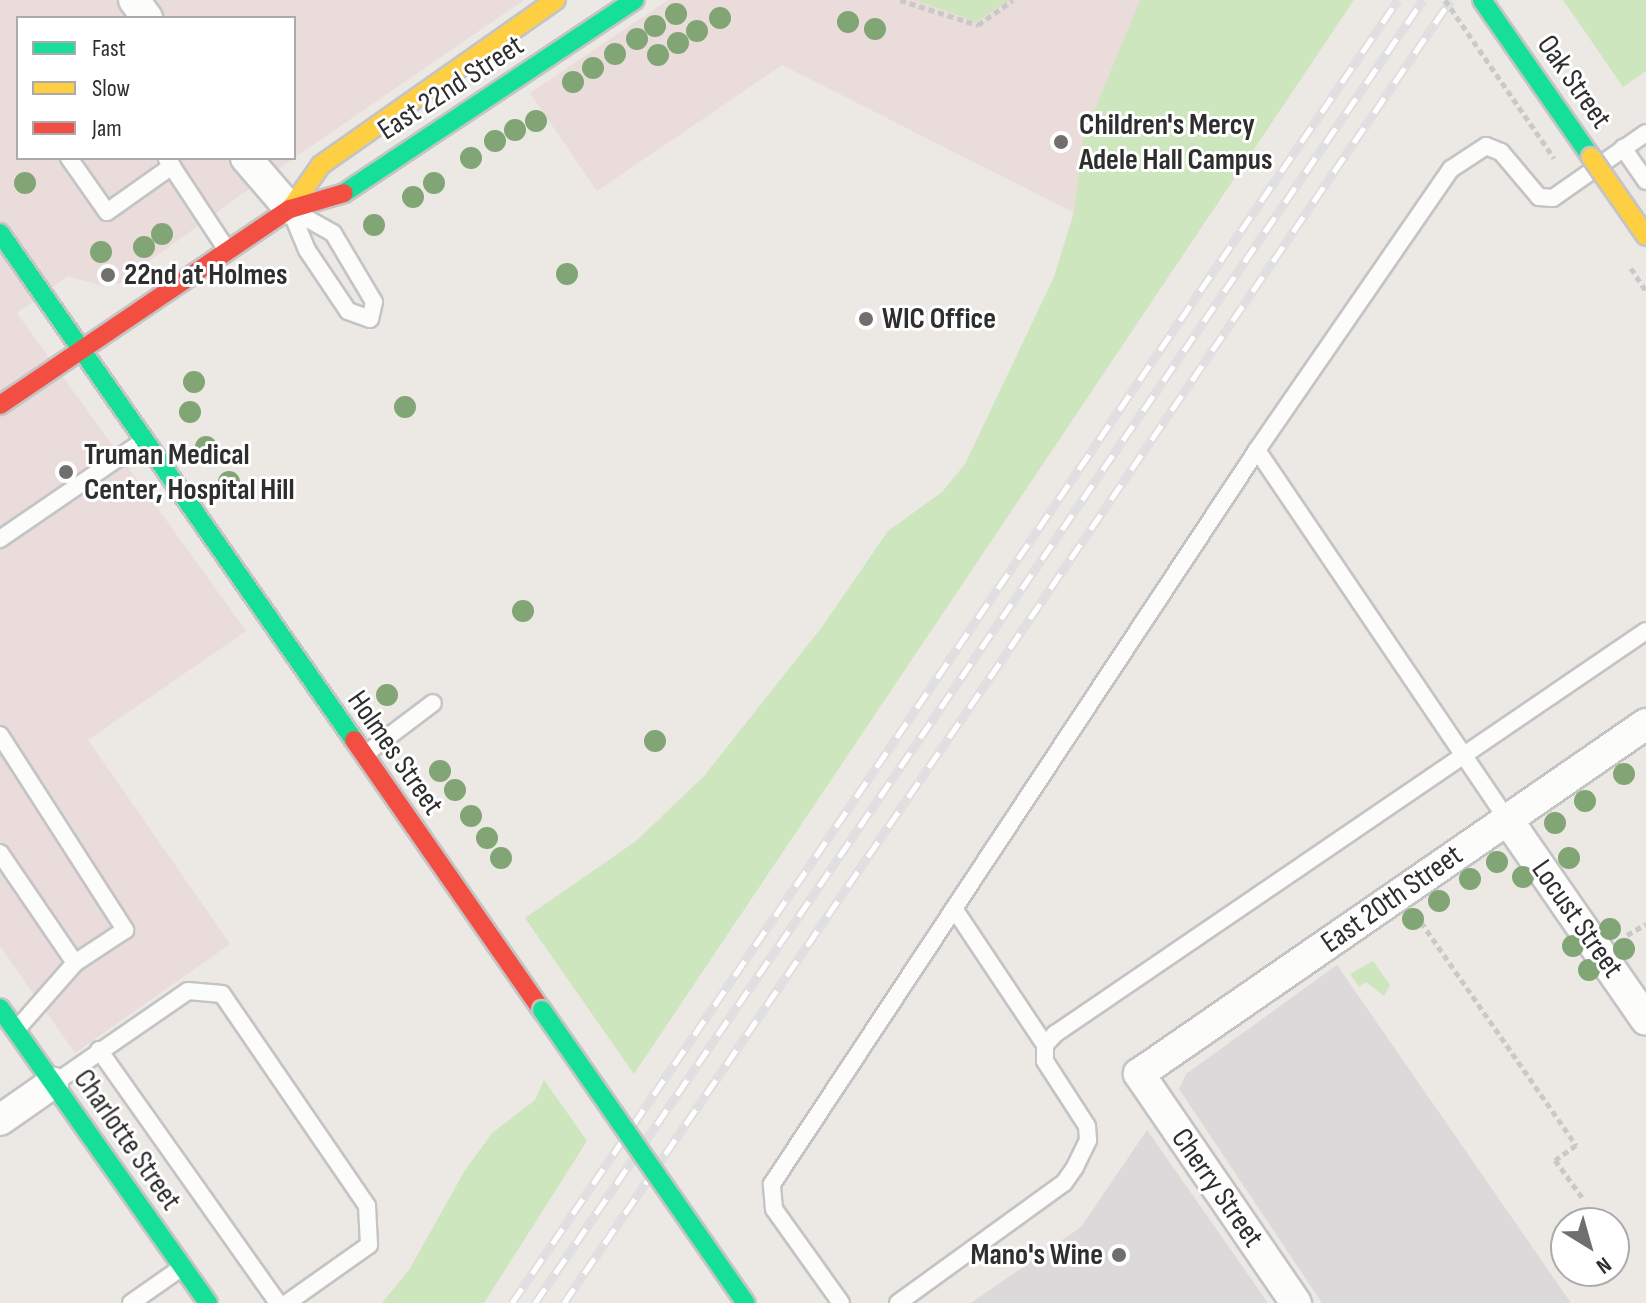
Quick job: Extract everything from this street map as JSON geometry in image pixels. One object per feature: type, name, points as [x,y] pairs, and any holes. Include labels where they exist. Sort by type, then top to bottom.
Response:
[{"type":"street","name":"East 22nd Street","points":[[290,209],[321,165],[522,16],[556,0]]},
{"type":"street","name":"East 22nd Street","points":[[0,405],[290,209],[341,195],[635,0]]},
{"type":"street","name":"Oak Street","points":[[1482,0],[1646,236]]},
{"type":"street","points":[[248,160],[290,209]]},
{"type":"street","name":"Holmes Street","points":[[0,233],[746,1303]]},
{"type":"street","name":"East 20th Street","points":[[1139,1074],[1646,724]]},
{"type":"street","name":"Locust Street","points":[[1507,819],[1646,1020]]},
{"type":"street","name":"Charlotte Street","points":[[0,1008],[208,1303]]},
{"type":"street","name":"Cherry Street","points":[[1139,1074],[1296,1303]]},
{"type":"street","points":[[0,1120],[53,1083]]},
{"type":"lane","points":[[841,1303],[774,1209],[772,1184],[1257,450],[1451,169],[1486,146],[1501,152],[1539,197],[1553,198],[1646,133]]},
{"type":"lane","points":[[1623,148],[1646,181]]},
{"type":"lane","points":[[70,160],[107,212],[169,162],[228,251]]},
{"type":"lane","points":[[290,209],[333,233],[374,302],[370,319],[348,311],[307,250],[290,209]]},
{"type":"lane","points":[[0,539],[144,440]]},
{"type":"lane","points":[[1257,450],[1507,819]]},
{"type":"lane","points":[[1045,1045],[1646,631]]},
{"type":"lane","points":[[362,756],[433,703]]},
{"type":"lane","points":[[0,735],[125,930],[75,963],[16,1031]]},
{"type":"lane","points":[[0,853],[75,963]]},
{"type":"lane","points":[[898,1303],[1064,1183],[1088,1140],[1087,1126],[1045,1061],[1045,1045],[955,910]]},
{"type":"lane","points":[[53,1083],[188,991],[222,994],[367,1206],[369,1245],[287,1303]]},
{"type":"lane","points":[[99,1050],[278,1303]]},
{"type":"lane","points":[[131,1303],[182,1267]]},
{"type":"path","points":[[903,0],[978,25],[1013,0]]},
{"type":"path","points":[[1445,0],[1559,164]]},
{"type":"path","points":[[1629,265],[1646,291]]},
{"type":"path","points":[[1421,922],[1576,1145],[1555,1160],[1582,1197]]},
{"type":"path","points":[[1627,935],[1646,924]]},
{"type":"shaded area","name":"Truman Medical Center, Hospital Hill","points":[[0,0],[117,0],[129,16],[16,16],[16,160],[229,160],[249,189],[119,283],[104,286],[68,276],[17,313],[246,631],[88,740],[230,944],[75,1053],[0,946]]},
{"type":"shaded area","points":[[151,0],[524,0],[296,157],[296,16],[162,16]]},
{"type":"shaded area","name":"Children's Mercy Adele Hall Campus","points":[[668,0],[1280,0],[1126,239],[782,65],[597,191],[530,93]]},
{"type":"shaded area","points":[[259,160],[291,160],[278,169],[268,170]]},
{"type":"shaded area","points":[[1337,965],[1550,1273],[1550,1287],[1560,1287],[1571,1303],[1322,1303],[1179,1089],[1186,1074]]},
{"type":"shaded area","points":[[1147,1130],[1268,1303],[971,1303],[1081,1227]]},
{"type":"green space","points":[[916,0],[1009,0],[976,22]]},
{"type":"green space","points":[[1140,0],[1354,0],[634,1074],[525,918],[636,841],[704,776],[822,627],[888,531],[942,492],[965,464],[1054,277],[1074,212],[1083,138]]},
{"type":"green space","points":[[1563,0],[1646,0],[1646,71],[1623,87]]},
{"type":"green space","points":[[1373,961],[1390,985],[1384,996],[1366,982],[1359,987],[1350,974]]},
{"type":"green space","points":[[544,1080],[587,1141],[484,1303],[382,1303],[409,1270],[464,1172],[492,1133],[535,1100]]},
{"type":"railway","points":[[512,1303],[1398,0]]},
{"type":"railway","points":[[535,1303],[1423,0]]},
{"type":"railway","points":[[564,1303],[1451,0]]},
{"type":"traffic: fast","points":[[344,193],[635,0]]},
{"type":"traffic: fast","points":[[1482,0],[1591,157]]},
{"type":"traffic: fast","points":[[0,233],[354,740]]},
{"type":"traffic: fast","points":[[0,1008],[208,1303]]},
{"type":"traffic: fast","points":[[542,1010],[746,1303]]},
{"type":"traffic: slow","points":[[290,209],[321,165],[556,0]]},
{"type":"traffic: slow","points":[[1591,157],[1646,236]]},
{"type":"traffic: jam","points":[[0,405],[290,209],[344,193]]},
{"type":"traffic: jam","points":[[354,740],[542,1010]]},
{"type":"place","name":"Children's Mercy Adele Hall Campus","points":[[1061,142]]},
{"type":"place","name":"22nd at Holmes","points":[[108,275]]},
{"type":"place","name":"WIC Office","points":[[866,319]]},
{"type":"place","name":"Truman Medical Center, Hospital Hill","points":[[66,472]]},
{"type":"place","name":"Mano's Wine","points":[[1119,1255]]}]
